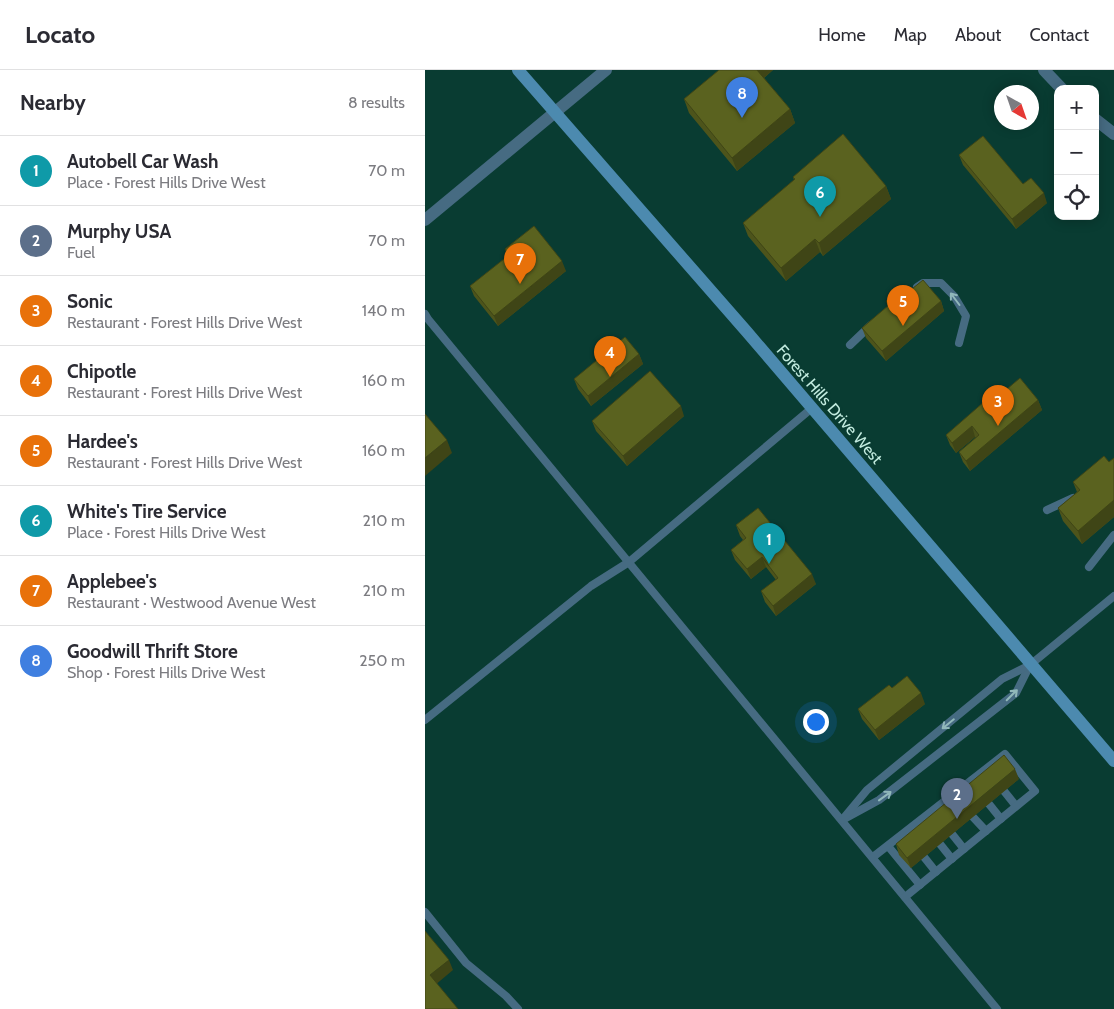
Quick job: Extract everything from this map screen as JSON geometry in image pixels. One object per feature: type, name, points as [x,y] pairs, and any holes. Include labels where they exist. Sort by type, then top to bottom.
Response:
[{"type":"main road","name":"Forest Hills Drive West","points":[[518,70],[812,408],[1114,761]]},
{"type":"street","points":[[425,220],[606,70]]},
{"type":"street","points":[[1044,70],[1058,85]]},
{"type":"street","points":[[1099,122],[1114,134]]},
{"type":"lane","points":[[910,291],[923,284],[941,283],[955,296],[966,316],[959,343]]},
{"type":"lane","points":[[425,314],[997,1009]]},
{"type":"lane","points":[[850,345],[879,319]]},
{"type":"lane","points":[[425,720],[591,586],[629,562],[812,408]]},
{"type":"lane","points":[[1047,510],[1071,500],[1078,494]]},
{"type":"lane","points":[[1089,567],[1114,535]]},
{"type":"lane","points":[[842,820],[867,790],[1002,679],[1030,664],[1114,596]]},
{"type":"lane","points":[[842,820],[879,800],[1016,693],[1030,664]]},
{"type":"lane","points":[[873,857],[907,836],[972,784],[987,768],[1005,754],[1035,791],[905,897]]},
{"type":"lane","points":[[987,768],[993,777]]},
{"type":"lane","points":[[1004,791],[1016,806]]},
{"type":"lane","points":[[989,804],[1001,819]]},
{"type":"lane","points":[[973,817],[986,831]]},
{"type":"lane","points":[[952,834],[964,849]]},
{"type":"lane","points":[[940,844],[952,859]]},
{"type":"lane","points":[[888,846],[920,885]]},
{"type":"lane","points":[[924,857],[936,872]]},
{"type":"lane","points":[[425,912],[466,963],[506,996],[518,1009]]},
{"type":"building","points":[[719,70],[757,70],[790,109],[732,158],[684,99]]},
{"type":"building","points":[[843,134],[886,186],[819,243],[815,239],[781,268],[743,223],[795,179],[793,177]]},
{"type":"building","points":[[983,136],[1023,184],[1031,178],[1044,193],[1012,219],[959,155]]},
{"type":"building","points":[[534,226],[562,261],[494,316],[470,286],[509,255],[505,249]]},
{"type":"building","points":[[923,280],[941,301],[882,351],[862,328],[889,305],[886,301],[897,291],[902,297]]},
{"type":"building","points":[[625,337],[639,354],[588,396],[574,379]]},
{"type":"building","points":[[650,371],[681,406],[623,456],[592,421]]},
{"type":"building","points":[[1020,378],[1038,400],[966,461],[959,452],[979,435],[972,426],[952,443],[946,435],[985,401],[988,405]]},
{"type":"building","points":[[425,414],[447,440],[425,458]]},
{"type":"building","points":[[1104,456],[1109,462],[1114,458],[1114,500],[1078,531],[1058,508],[1080,490],[1073,482]]},
{"type":"building","points":[[758,508],[812,574],[773,606],[761,591],[778,578],[762,557],[747,569],[731,550],[746,538],[736,525]]},
{"type":"building","points":[[907,676],[921,693],[875,730],[858,709],[889,685],[892,688]]},
{"type":"building","points":[[1004,755],[1015,769],[907,858],[896,844]]},
{"type":"building","points":[[425,931],[449,960],[430,975],[458,1009],[425,1009]]},
{"type":"place","name":"Goodwill Thrift Store","points":[[742,118]]},
{"type":"place","name":"White's Tire Service","points":[[820,217]]},
{"type":"place","name":"Applebee's","points":[[520,284]]},
{"type":"place","name":"Hardee's","points":[[903,326]]},
{"type":"place","name":"Chipotle","points":[[610,377]]},
{"type":"place","name":"Sonic","points":[[998,426]]},
{"type":"place","name":"Autobell Car Wash","points":[[769,564]]},
{"type":"place","name":"Murphy USA","points":[[957,819]]}]
